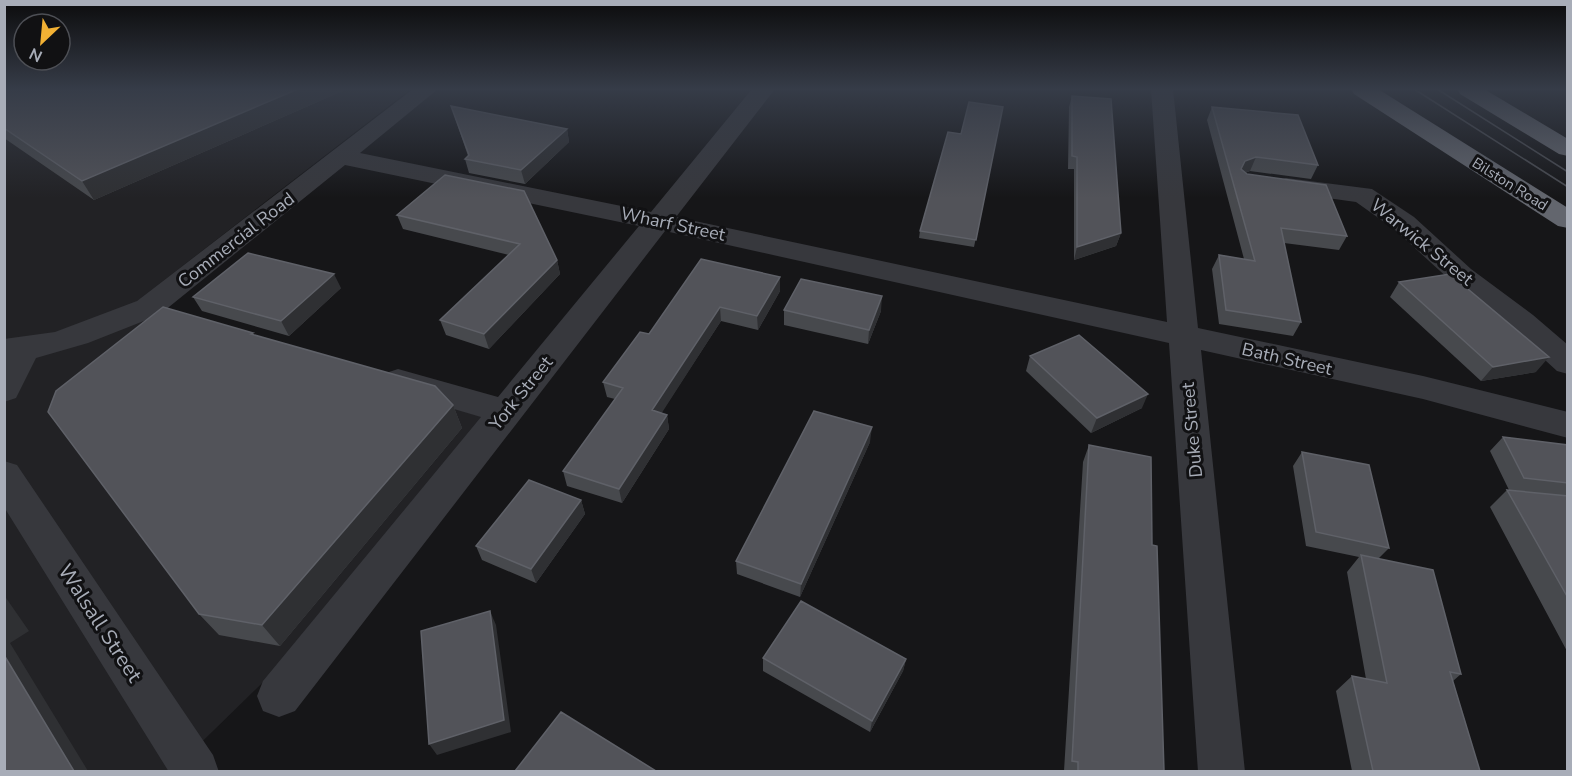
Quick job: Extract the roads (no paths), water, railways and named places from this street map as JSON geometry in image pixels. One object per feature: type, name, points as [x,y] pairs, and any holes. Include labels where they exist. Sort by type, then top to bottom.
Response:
[{"type":"highway","name":"Bilston Road","points":[[1420,125],[1568,220]]},
{"type":"highway","points":[[1525,125],[1568,149]]},
{"type":"street","name":"Commercial Road","points":[[14,350],[93,330],[148,309],[381,125]]},
{"type":"street","name":"York Street","points":[[279,696],[735,125]]},
{"type":"street","name":"Duke Street","points":[[1165,125],[1222,771]]},
{"type":"street","name":"Wharf Street","points":[[341,157],[1005,294]]},
{"type":"street","name":"Warwick Street","points":[[1261,182],[1363,195],[1404,223],[1461,275],[1522,322],[1568,363]]},
{"type":"street","name":"Bath Street","points":[[1005,294],[1568,424]]},
{"type":"street","points":[[148,309],[184,319]]},
{"type":"street","points":[[4,390],[14,350]]},
{"type":"street","points":[[368,372],[506,412]]},
{"type":"street","name":"Walsall Street","points":[[4,475],[196,771]]},
{"type":"tram line","points":[[1471,125],[1568,187]]},
{"type":"tram line","points":[[1494,125],[1568,172]]}]
